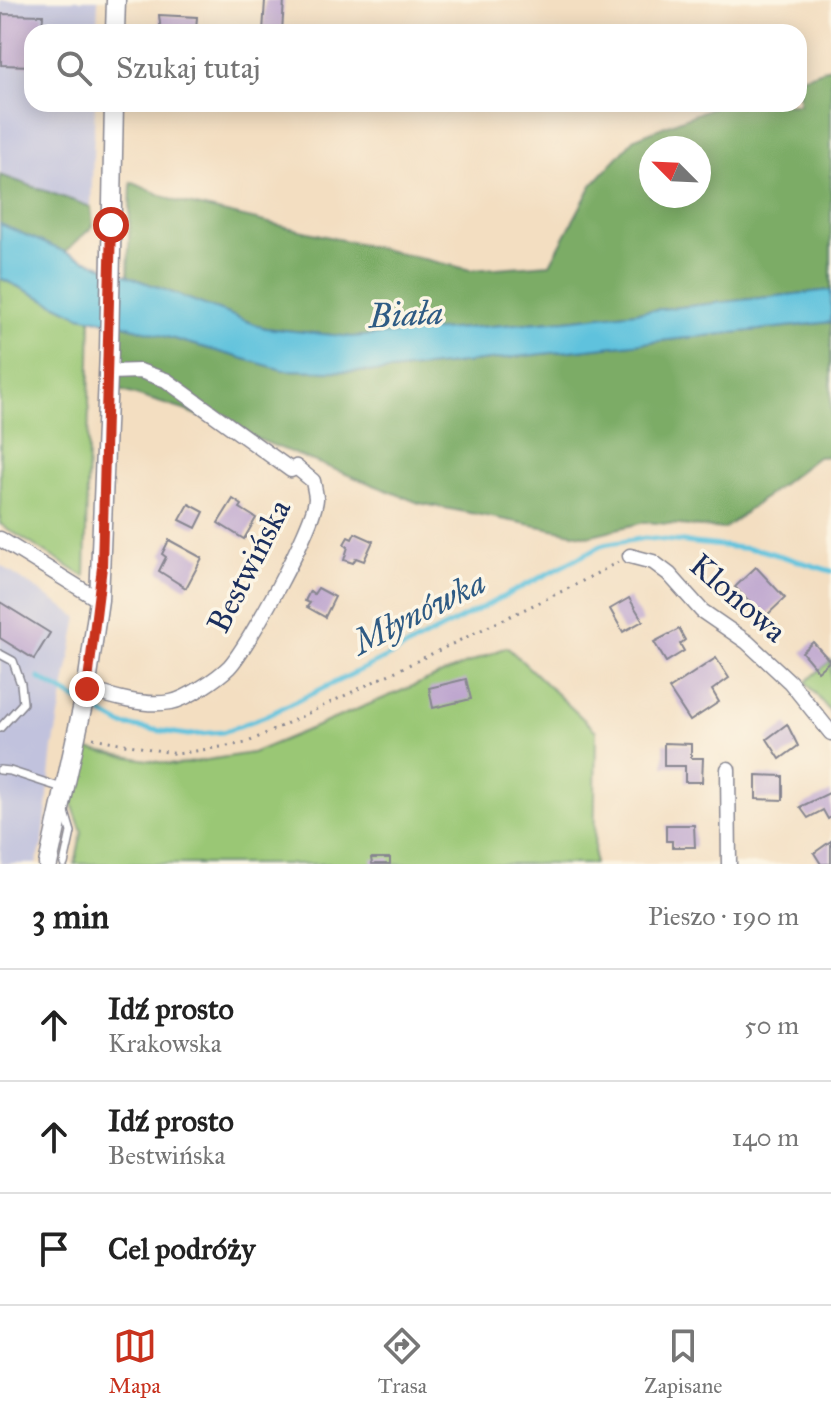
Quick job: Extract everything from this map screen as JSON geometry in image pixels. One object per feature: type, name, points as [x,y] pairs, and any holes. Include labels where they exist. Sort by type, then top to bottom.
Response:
[{"type":"street","points":[[115,24],[116,0]]},
{"type":"street","points":[[48,864],[87,690],[99,600],[109,372],[114,112]]},
{"type":"street","name":"Bestwińska","points":[[87,690],[140,702],[172,702],[199,689],[227,669],[246,646],[304,538],[316,500],[313,481],[296,467],[291,470],[166,380],[140,371],[109,372]]},
{"type":"street","points":[[0,539],[99,600]]},
{"type":"street","name":"Klonowa","points":[[630,556],[653,562],[702,611],[747,642],[790,682],[831,733]]},
{"type":"street","points":[[728,769],[729,864]]},
{"type":"lane","points":[[0,654],[13,661],[21,684],[23,703],[0,728]]},
{"type":"lane","points":[[0,770],[10,771],[63,794],[71,832],[64,864]]},
{"type":"path","points":[[78,735],[177,754],[246,743],[630,556]]},
{"type":"shaded area","points":[[0,0],[98,0],[97,24],[24,24],[24,112],[95,112],[91,207],[0,175]]},
{"type":"shaded area","points":[[0,565],[78,617],[53,748],[43,842],[36,864],[0,864]]},
{"type":"green space","points":[[831,67],[831,290],[566,320],[352,337],[265,328],[128,276],[131,182],[175,201],[471,270],[550,264],[592,185],[639,136],[639,208],[711,208],[711,136],[640,136],[701,112],[807,112],[807,75]]},
{"type":"green space","points":[[0,175],[91,207],[93,226],[65,252],[0,224]]},
{"type":"green space","points":[[0,278],[80,316],[91,318],[85,577],[0,524]]},
{"type":"green space","points":[[831,322],[831,456],[817,457],[724,529],[645,522],[588,536],[419,503],[184,410],[119,390],[121,324],[283,370],[381,372]]},
{"type":"green space","points":[[507,647],[596,731],[594,864],[75,864],[82,832],[71,801],[85,749],[175,765],[252,753]]},
{"type":"green space","points":[[831,660],[831,713],[806,682]]},
{"type":"water","points":[[0,224],[265,328],[352,337],[566,320],[831,290],[831,322],[381,372],[283,370],[121,324],[80,316],[0,278]]},
{"type":"building","points":[[265,0],[284,0],[282,24],[264,24]]},
{"type":"building","points":[[2,14],[43,15],[42,24],[24,24],[24,66],[1,65]]},
{"type":"building","points":[[159,15],[197,17],[196,24],[160,24]]},
{"type":"building","points":[[233,499],[242,505],[240,508],[256,518],[244,539],[218,523]]},
{"type":"building","points":[[189,504],[204,512],[196,528],[180,520]]},
{"type":"building","points":[[355,533],[373,541],[364,561],[356,558],[353,563],[344,560],[348,547],[344,544]]},
{"type":"building","points":[[169,540],[202,558],[186,588],[159,571]]},
{"type":"building","points":[[756,567],[785,598],[764,618],[735,587]]},
{"type":"building","points":[[318,588],[335,597],[325,617],[307,607],[310,603],[305,601],[310,591],[314,594]]},
{"type":"building","points":[[629,598],[643,621],[623,632],[610,609]]},
{"type":"building","points":[[0,602],[50,633],[34,659],[0,638]]},
{"type":"building","points":[[679,629],[685,640],[680,644],[684,651],[666,662],[654,642]]},
{"type":"building","points":[[813,642],[830,661],[818,671],[802,652]]},
{"type":"building","points":[[716,658],[729,678],[712,690],[719,702],[690,721],[669,689]]},
{"type":"building","points":[[466,679],[471,699],[433,708],[429,688]]},
{"type":"building","points":[[787,724],[798,746],[780,759],[767,739]]},
{"type":"building","points":[[664,743],[691,744],[691,758],[703,758],[702,782],[685,782],[685,766],[664,766]]},
{"type":"building","points":[[756,775],[783,776],[783,800],[756,799]]},
{"type":"building","points":[[831,792],[831,817],[828,819],[823,810],[808,818],[800,807]]},
{"type":"building","points":[[666,825],[694,825],[695,847],[672,847],[672,841],[666,841]]},
{"type":"building","points":[[831,841],[831,864],[821,864],[814,853]]},
{"type":"building","points":[[371,858],[390,858],[390,864],[372,864]]},
{"type":"waterway","name":"Młynówka","points":[[39,678],[122,725],[188,735],[223,732],[266,716],[385,658],[603,545],[645,538],[761,550],[831,571]]},
{"type":"route","points":[[87,689],[102,567],[111,225]]},
{"type":"water label","name":"Biała","points":[[406,314]]}]
